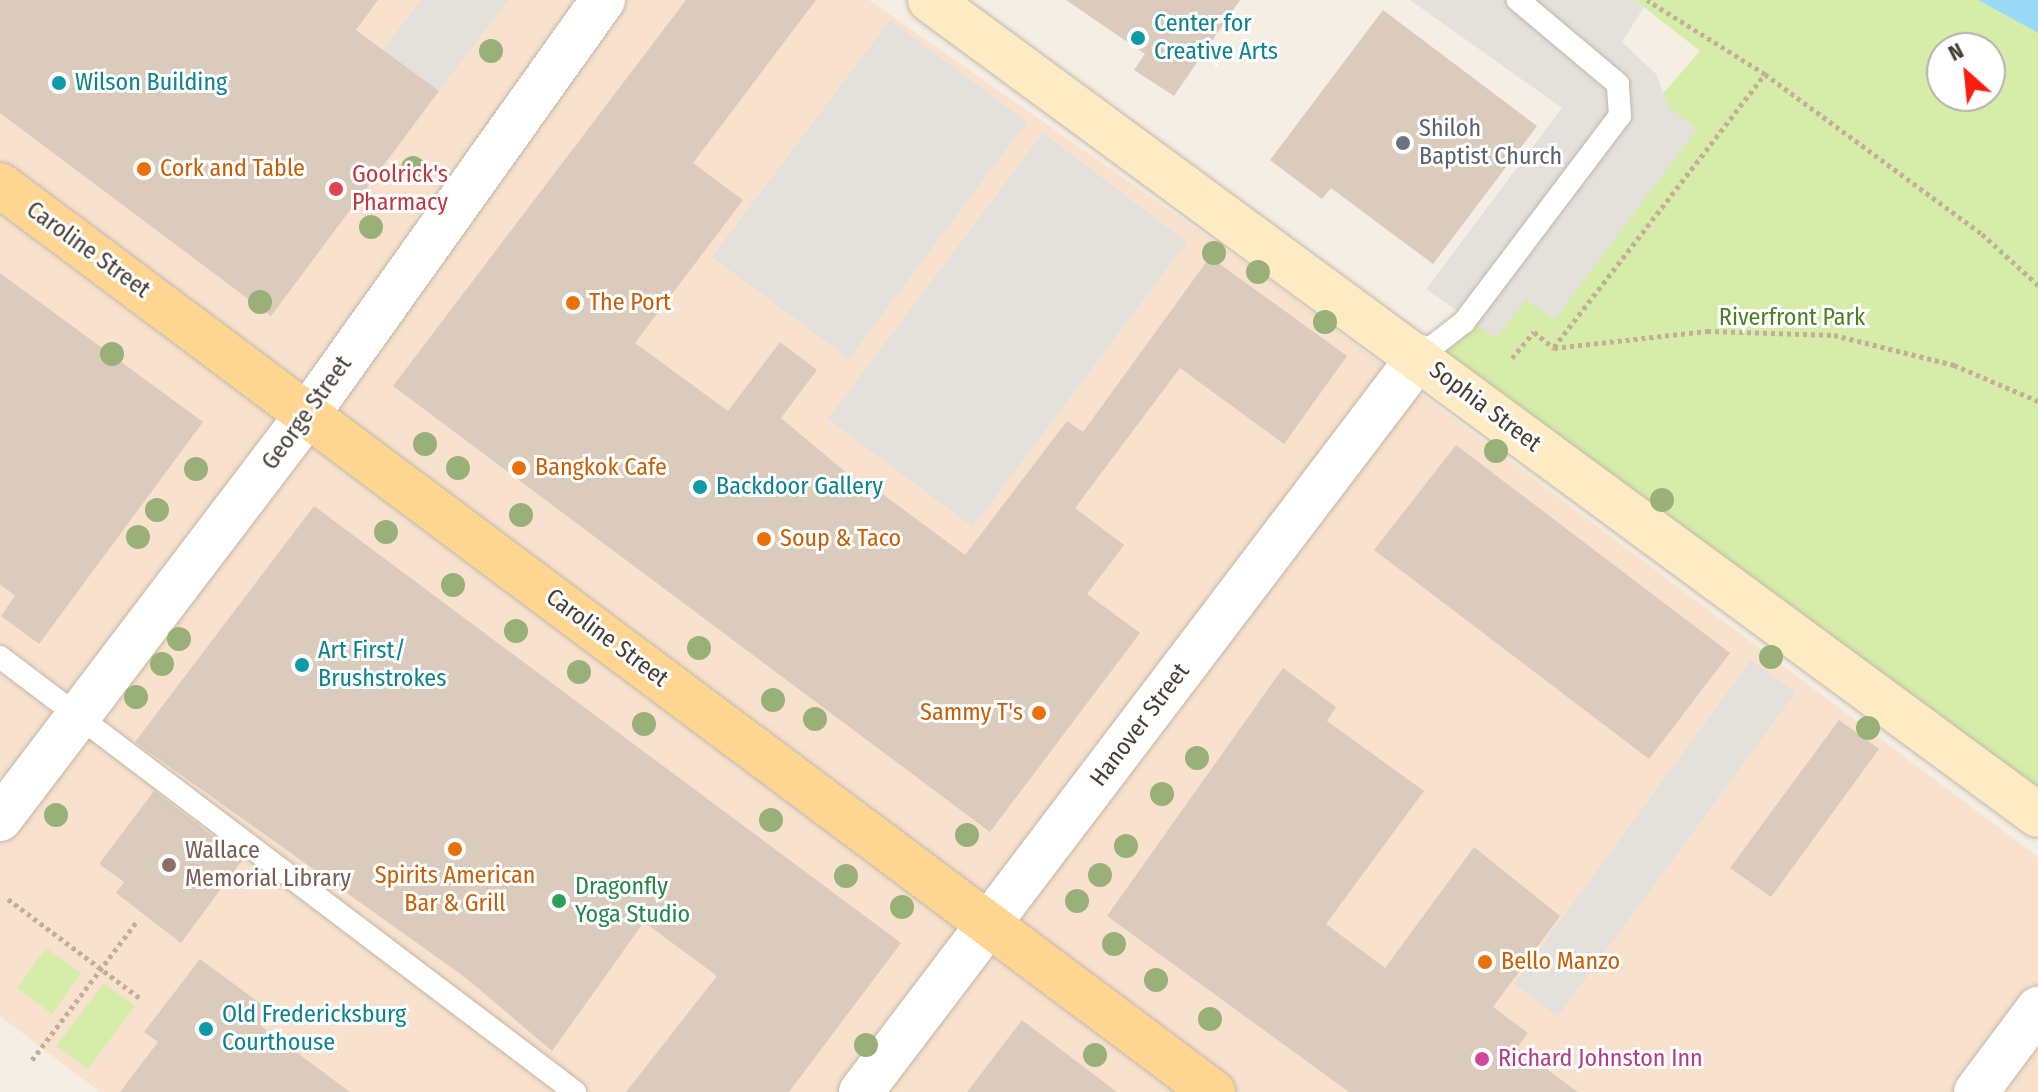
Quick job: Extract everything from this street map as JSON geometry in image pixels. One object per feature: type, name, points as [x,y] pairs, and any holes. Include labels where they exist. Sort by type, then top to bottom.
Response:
[{"type":"main road","name":"Sophia Street","points":[[930,0],[2038,815]]},
{"type":"main road","name":"Caroline Street","points":[[0,185],[310,411],[986,928],[1213,1092]]},
{"type":"street","name":"George Street","points":[[0,819],[310,411],[603,0]]},
{"type":"street","name":"Hanover Street","points":[[861,1092],[1419,357]]},
{"type":"street","points":[[1976,1092],[2038,1009]]},
{"type":"lane","points":[[1419,357],[1464,322],[1620,116],[1624,100],[1609,74],[1518,0]]},
{"type":"lane","points":[[0,657],[575,1092]]},
{"type":"path","points":[[1647,0],[1765,74],[1909,178],[2038,285]]},
{"type":"path","points":[[1554,348],[1765,74]]},
{"type":"path","points":[[1512,358],[1534,332],[1554,348],[1707,331],[1834,335],[1954,365],[2038,401]]},
{"type":"path","points":[[8,899],[141,999]]},
{"type":"path","points":[[32,1060],[137,921]]},
{"type":"shaded area","points":[[0,0],[869,0],[1258,272],[2038,857],[2038,1092],[100,1092],[0,1016]]},
{"type":"shaded area","points":[[421,0],[508,0],[439,91],[383,50]]},
{"type":"shaded area","points":[[1410,0],[1635,0],[1644,7],[1622,42],[1656,74],[1669,108],[1697,129],[1554,320],[1526,299],[1496,338],[1426,289],[1562,108]]},
{"type":"shaded area","points":[[890,20],[1027,122],[849,359],[712,257]]},
{"type":"shaded area","points":[[1043,133],[1187,242],[973,527],[828,419]]},
{"type":"shaded area","points":[[1751,660],[1796,692],[1558,1016],[1514,984]]},
{"type":"green space","name":"Riverfront Park","points":[[1635,0],[1978,0],[2038,33],[2038,786],[1419,358],[1464,322],[1700,51]]},
{"type":"green space","points":[[46,948],[81,973],[52,1014],[17,988]]},
{"type":"green space","points":[[104,983],[135,1006],[88,1069],[56,1046]]},
{"type":"water","points":[[1978,0],[2038,0],[2038,33]]},
{"type":"building","points":[[0,0],[378,0],[356,30],[439,91],[271,316],[0,113]]},
{"type":"building","points":[[686,0],[816,0],[693,163],[743,200],[635,343],[728,411],[780,342],[817,370],[781,418],[873,495],[877,490],[965,555],[1067,421],[1083,432],[1210,257],[1347,356],[1284,444],[1180,368],[1075,508],[1124,545],[1087,594],[1140,633],[990,832],[393,386]]},
{"type":"building","points":[[1066,0],[1240,0],[1174,96],[1134,70],[1145,54]]},
{"type":"building","name":"Shiloh Baptist Church","points":[[1383,10],[1537,126],[1433,264],[1331,188],[1322,199],[1270,160]]},
{"type":"building","points":[[0,273],[203,422],[39,644],[1,616],[15,596],[0,584]]},
{"type":"building","points":[[1456,445],[1730,653],[1649,759],[1374,550]]},
{"type":"building","points":[[314,506],[901,943],[789,1092],[626,1092],[717,976],[644,922],[552,1051],[466,978],[135,742]]},
{"type":"building","points":[[1283,668],[1336,707],[1327,721],[1424,791],[1326,924],[1385,968],[1474,847],[1560,916],[1493,1007],[1528,1033],[1517,1048],[1578,1092],[1349,1092],[1107,916]]},
{"type":"building","points":[[1839,720],[1879,749],[1771,897],[1730,868]]},
{"type":"building","name":"Wallace Memorial Library","points":[[154,791],[243,859],[181,943],[116,893],[124,882],[99,864]]},
{"type":"building","name":"Old Fredericksburg Courthouse","points":[[200,959],[272,1012],[261,1026],[350,1092],[120,1092],[158,1042],[144,1032]]},
{"type":"building","points":[[1022,1020],[1117,1092],[967,1092]]},
{"type":"place","name":"Center for Creative Arts","points":[[1138,38]]},
{"type":"place","name":"Wilson Building","points":[[59,83]]},
{"type":"place","name":"Shiloh Baptist Church","points":[[1403,143]]},
{"type":"place","name":"Cork and Table","points":[[144,169]]},
{"type":"place","name":"Goolrick's Pharmacy","points":[[336,189]]},
{"type":"place","name":"The Port","points":[[573,303]]},
{"type":"place","name":"Bangkok Cafe","points":[[519,468]]},
{"type":"place","name":"Backdoor Gallery","points":[[700,487]]},
{"type":"place","name":"Soup & Taco","points":[[764,539]]},
{"type":"place","name":"Art First/ Brushstrokes","points":[[302,665]]},
{"type":"place","name":"Sammy T's","points":[[1039,713]]},
{"type":"place","name":"Spirits American Bar & Grill","points":[[455,849]]},
{"type":"place","name":"Wallace Memorial Library","points":[[169,865]]},
{"type":"place","name":"Dragonfly Yoga Studio","points":[[559,901]]},
{"type":"place","name":"Bello Manzo","points":[[1485,962]]},
{"type":"place","name":"Old Fredericksburg Courthouse","points":[[206,1029]]},
{"type":"place","name":"Richard Johnston Inn","points":[[1482,1059]]}]
